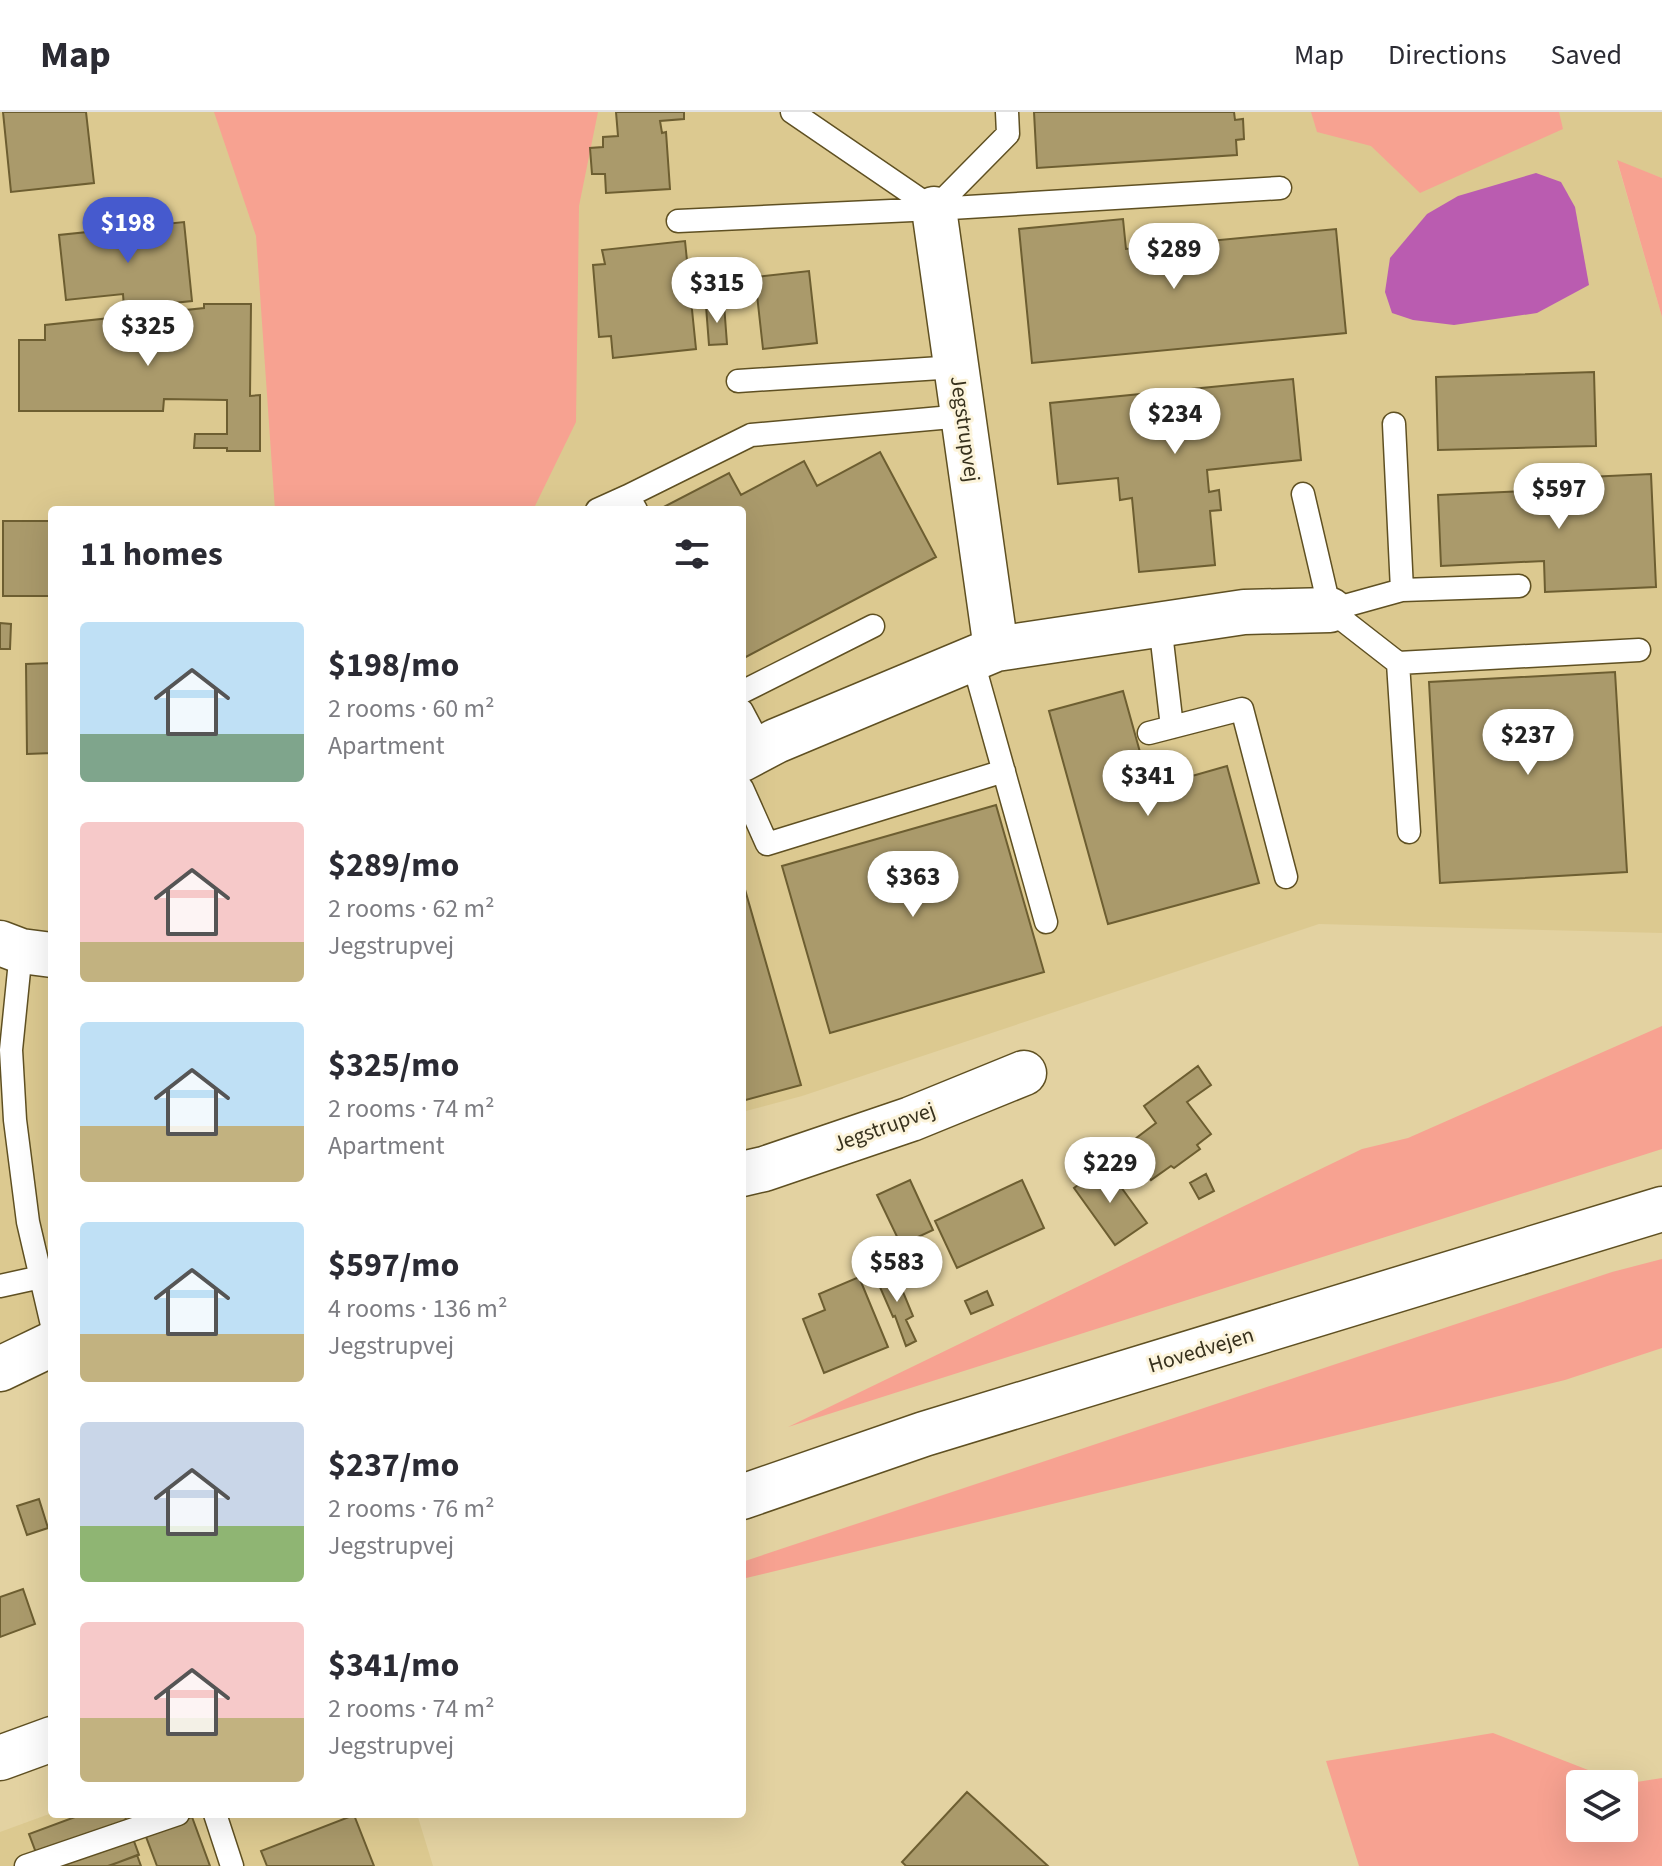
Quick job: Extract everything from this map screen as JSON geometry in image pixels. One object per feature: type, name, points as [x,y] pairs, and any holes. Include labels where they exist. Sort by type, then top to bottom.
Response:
[{"type":"street","name":"Jegstrupvej","points":[[934,209],[963,416],[984,654]]},
{"type":"street","points":[[752,754],[776,741],[984,654],[1244,612],[1330,610]]},
{"type":"street","name":"Jegstrupvej","points":[[746,1173],[911,1119],[1024,1073]]},
{"type":"street","name":"Hovedvejen","points":[[746,1496],[924,1434],[1662,1209]]},
{"type":"street","points":[[0,1369],[48,1346]]},
{"type":"street","points":[[0,1758],[48,1740]]},
{"type":"lane","points":[[792,112],[934,209]]},
{"type":"lane","points":[[934,209],[1008,134],[1007,112]]},
{"type":"lane","points":[[678,221],[1280,188]]},
{"type":"lane","points":[[738,381],[956,367]]},
{"type":"lane","points":[[632,503],[751,435],[963,416]]},
{"type":"lane","points":[[1394,424],[1402,590]]},
{"type":"lane","points":[[1303,494],[1330,610],[1398,663],[1639,650]]},
{"type":"lane","points":[[1330,610],[1402,590],[1519,586]]},
{"type":"lane","points":[[1160,624],[1172,727]]},
{"type":"lane","points":[[746,690],[873,626]]},
{"type":"lane","points":[[984,654],[1004,771],[1046,922]]},
{"type":"lane","points":[[1398,663],[1409,832]]},
{"type":"lane","points":[[1149,733],[1242,709],[1286,877]]},
{"type":"lane","points":[[746,728],[752,754]]},
{"type":"lane","points":[[746,797],[767,844],[1004,771]]},
{"type":"lane","points":[[24,950],[11,1050],[8,1123],[48,1308]]},
{"type":"lane","points":[[0,1286],[41,1277]]},
{"type":"lane","points":[[26,1866],[164,1818]]},
{"type":"lane","points":[[216,1818],[232,1866]]},
{"type":"shaded area","points":[[0,112],[1662,112],[1662,178],[1617,161],[1662,317],[1662,933],[1319,924],[802,1096],[746,1111],[746,506],[48,506],[48,1333],[0,1352]]},
{"type":"shaded area","points":[[214,112],[598,112],[579,206],[576,422],[535,506],[275,506],[256,236]]},
{"type":"shaded area","points":[[1311,112],[1559,112],[1563,129],[1420,193],[1371,146],[1317,132]]},
{"type":"shaded area","points":[[1617,160],[1662,178],[1662,317]]},
{"type":"shaded area","points":[[1536,173],[1561,182],[1575,207],[1589,285],[1537,313],[1454,325],[1413,320],[1392,313],[1385,292],[1390,258],[1427,214],[1458,196]]},
{"type":"shaded area","points":[[1662,1026],[1662,1149],[788,1427],[1362,1149],[1408,1138]]},
{"type":"shaded area","points":[[1662,1259],[1662,1348],[1565,1380],[746,1578],[746,1561],[1612,1272]]},
{"type":"shaded area","points":[[1493,1733],[1588,1770],[1566,1770],[1566,1842],[1638,1842],[1638,1782],[1662,1778],[1662,1866],[1359,1866],[1326,1761]]},
{"type":"shaded area","points":[[48,1814],[48,1818],[418,1818],[433,1866],[0,1866],[0,1832]]},
{"type":"building","points":[[3,112],[86,112],[94,183],[11,192]]},
{"type":"building","points":[[616,112],[684,112],[684,119],[660,121],[662,133],[666,132],[670,189],[606,193],[605,174],[592,174],[590,148],[603,147],[603,137],[618,136]]},
{"type":"building","points":[[1034,112],[1234,112],[1235,120],[1243,119],[1244,139],[1236,140],[1237,155],[1037,168]]},
{"type":"building","points":[[1123,219],[1126,249],[1336,229],[1346,333],[1032,363],[1019,229]]},
{"type":"building","points":[[184,222],[192,301],[124,308],[123,294],[66,300],[59,235]]},
{"type":"building","points":[[685,241],[696,349],[613,358],[611,336],[599,337],[593,265],[605,264],[602,250]]},
{"type":"building","points":[[809,271],[817,343],[763,349],[755,277]]},
{"type":"building","points":[[204,304],[251,304],[250,396],[260,395],[260,451],[194,448],[195,434],[227,434],[227,400],[164,399],[163,411],[19,411],[19,340],[45,340],[45,325],[204,308]]},
{"type":"building","points":[[724,304],[727,344],[709,345],[706,306]]},
{"type":"building","points":[[1594,372],[1596,446],[1438,450],[1436,377]]},
{"type":"building","points":[[1293,379],[1301,460],[1207,470],[1209,492],[1219,490],[1221,510],[1210,511],[1215,565],[1139,572],[1132,498],[1120,500],[1118,478],[1058,484],[1050,403]]},
{"type":"building","points":[[880,452],[936,557],[746,657],[746,506],[666,506],[729,473],[741,495],[804,461],[817,486]]},
{"type":"building","points":[[1651,474],[1656,587],[1545,592],[1544,561],[1441,566],[1438,495],[1546,490],[1545,479]]},
{"type":"building","points":[[3,521],[48,521],[48,596],[3,596]]},
{"type":"building","points":[[0,623],[11,624],[10,649],[0,649]]},
{"type":"building","points":[[48,663],[48,753],[27,754],[26,664]]},
{"type":"building","points":[[1615,672],[1627,872],[1440,883],[1429,682]]},
{"type":"building","points":[[1123,691],[1150,788],[1227,766],[1259,883],[1108,924],[1049,711]]},
{"type":"building","points":[[996,805],[1044,972],[830,1033],[782,866]]},
{"type":"building","points":[[746,893],[801,1085],[746,1100]]},
{"type":"building","points":[[1198,1066],[1211,1085],[1187,1102],[1211,1134],[1197,1145],[1200,1149],[1151,1180],[1127,1145],[1156,1123],[1144,1106]]},
{"type":"building","points":[[1105,1165],[1147,1223],[1115,1245],[1074,1188]]},
{"type":"building","points":[[1206,1174],[1214,1191],[1199,1199],[1190,1183]]},
{"type":"building","points":[[910,1180],[933,1230],[901,1245],[877,1195]]},
{"type":"building","points":[[1022,1180],[1044,1228],[957,1268],[935,1221]]},
{"type":"building","points":[[894,1270],[913,1316],[906,1320],[916,1341],[906,1346],[876,1278]]},
{"type":"building","points":[[859,1277],[888,1347],[824,1373],[803,1319],[825,1310],[819,1294]]},
{"type":"building","points":[[987,1291],[993,1305],[971,1314],[965,1301]]},
{"type":"building","points":[[39,1499],[48,1528],[27,1535],[17,1506]]},
{"type":"building","points":[[23,1589],[35,1624],[0,1637],[0,1597]]},
{"type":"building","points":[[967,1792],[1048,1866],[906,1866],[902,1862]]},
{"type":"building","points":[[72,1818],[125,1818],[139,1855],[108,1866],[41,1866],[29,1834]]},
{"type":"building","points":[[192,1818],[210,1866],[157,1866],[145,1834]]},
{"type":"building","points":[[346,1818],[355,1818],[374,1866],[267,1866],[261,1851]]},
{"type":"building","points":[[137,1855],[141,1866],[109,1866]]}]
